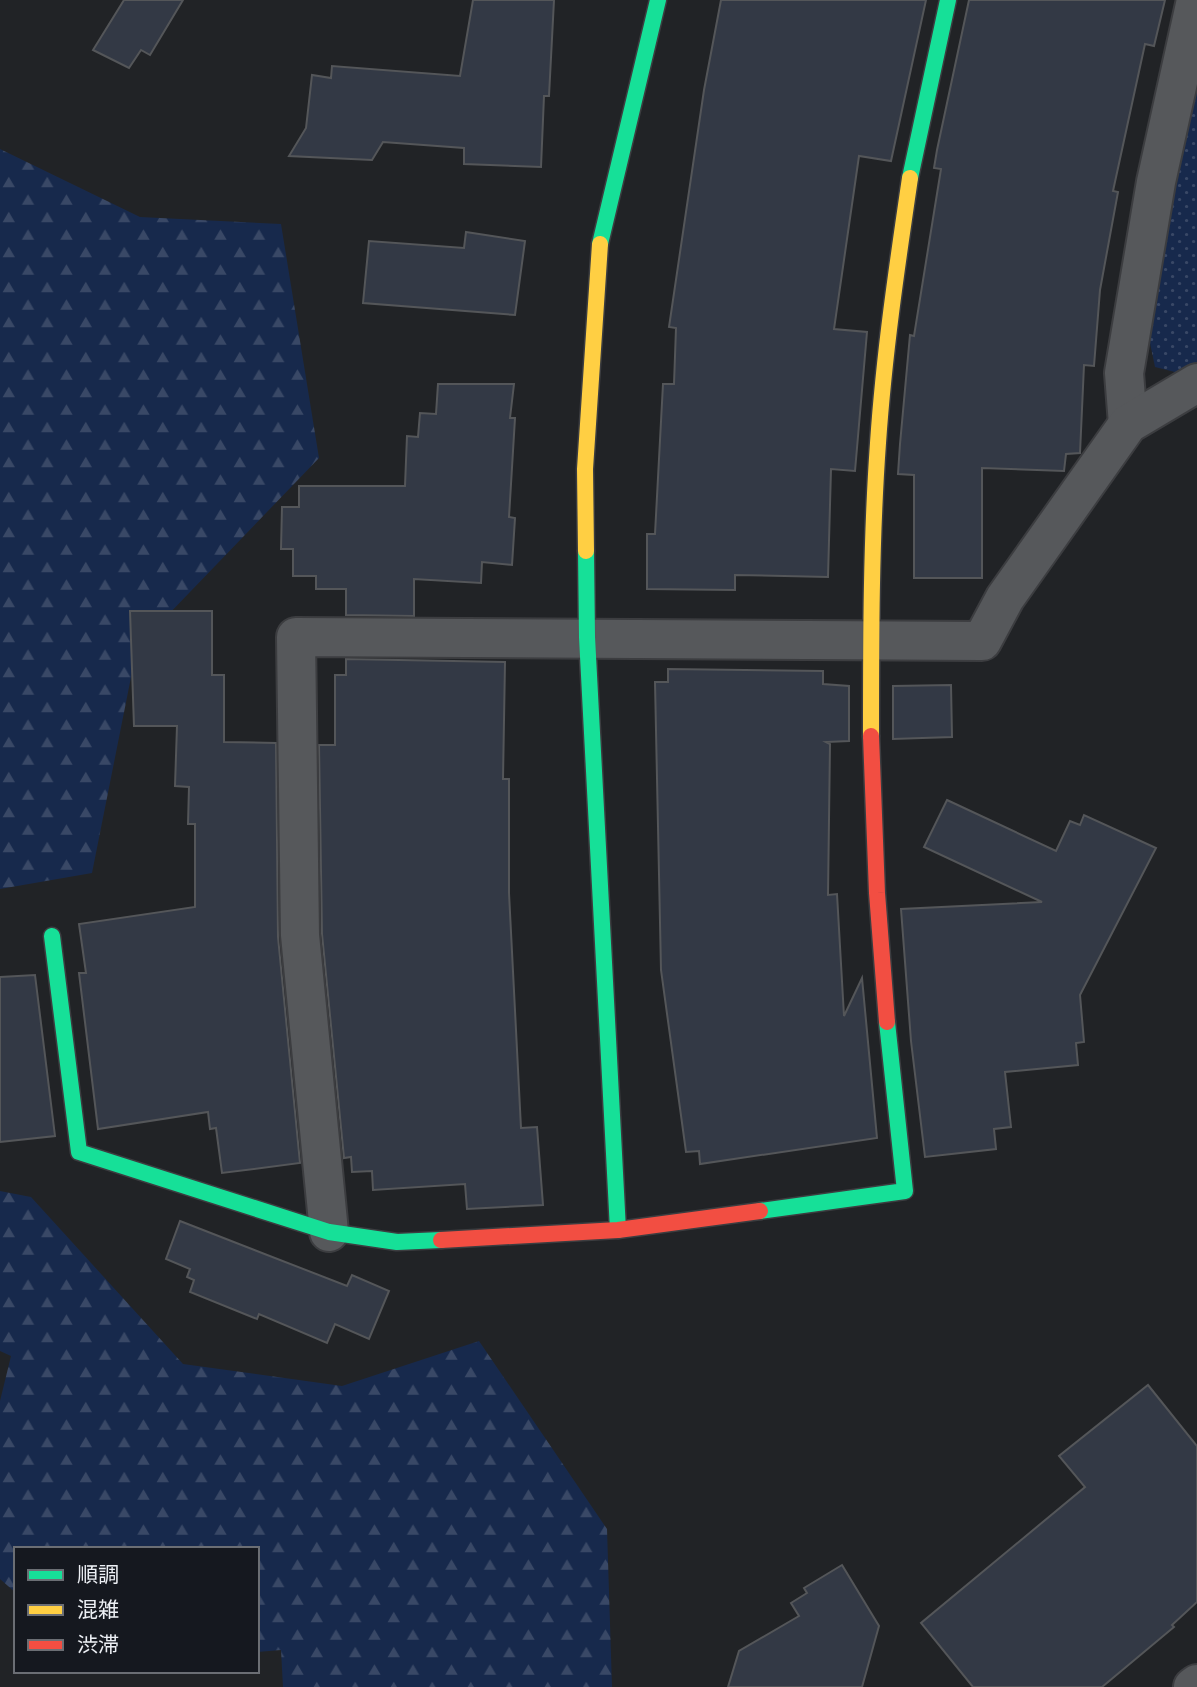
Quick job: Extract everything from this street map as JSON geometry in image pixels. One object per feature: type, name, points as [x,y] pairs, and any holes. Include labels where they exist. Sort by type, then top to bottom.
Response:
[{"type":"street","points":[[618,1230],[587,638],[585,469],[599,250],[658,0]]},
{"type":"street","points":[[52,936],[79,1152],[329,1232],[397,1242],[618,1230],[905,1191],[875,869],[869,641],[887,322],[926,83],[948,0]]},
{"type":"street","points":[[1128,424],[1124,373],[1156,182],[1196,0]]},
{"type":"street","points":[[329,1232],[300,935],[296,638],[982,641],[1005,598],[1128,424],[1197,383]]},
{"type":"green space","points":[[1197,86],[1197,366],[1183,374],[1155,367],[1149,338],[1175,187]]},
{"type":"green space","points":[[0,149],[140,217],[281,224],[319,458],[137,647],[92,873],[0,889]]},
{"type":"green space","points":[[0,1191],[31,1197],[183,1364],[342,1386],[479,1341],[607,1529],[612,1687],[283,1687],[281,1650],[259,1652],[259,1547],[14,1547],[14,1591],[0,1579],[0,1401],[11,1356],[0,1351]]},
{"type":"building","points":[[124,0],[183,0],[150,55],[141,50],[129,68],[93,50]]},
{"type":"building","points":[[473,0],[554,0],[549,96],[544,96],[541,167],[464,164],[464,148],[383,142],[372,160],[289,156],[306,128],[312,75],[331,78],[332,66],[460,76]]},
{"type":"building","points":[[721,0],[926,0],[891,161],[859,156],[834,329],[867,332],[855,471],[831,469],[828,577],[735,575],[735,590],[647,589],[647,534],[655,534],[663,384],[674,384],[676,328],[669,327],[704,90]]},
{"type":"building","points":[[969,0],[1165,0],[1154,46],[1145,44],[1113,191],[1118,192],[1100,290],[1094,366],[1084,365],[1080,453],[1066,454],[1064,471],[982,468],[982,578],[914,578],[914,475],[898,474],[910,335],[914,336],[941,169],[934,168],[937,150]]},
{"type":"building","points":[[466,232],[525,241],[515,315],[363,303],[369,241],[464,248]]},
{"type":"building","points":[[438,384],[514,384],[510,418],[515,418],[509,517],[515,518],[512,565],[482,562],[481,583],[414,579],[414,616],[346,615],[346,589],[316,589],[316,576],[293,576],[293,549],[281,549],[282,507],[299,507],[299,486],[405,486],[407,436],[418,437],[420,413],[436,414]]},
{"type":"building","points":[[130,611],[212,611],[212,675],[224,675],[224,742],[276,743],[278,937],[300,1163],[222,1173],[216,1128],[210,1129],[208,1112],[98,1129],[79,973],[86,973],[79,924],[195,907],[195,824],[188,824],[189,787],[175,786],[177,726],[134,726]]},
{"type":"building","points":[[346,659],[505,662],[503,779],[509,779],[509,893],[521,1128],[537,1127],[543,1205],[467,1209],[465,1184],[373,1190],[372,1171],[352,1172],[351,1157],[344,1158],[322,934],[319,745],[335,745],[335,675],[346,675]]},
{"type":"building","points":[[668,669],[823,671],[823,684],[849,686],[849,741],[826,742],[830,744],[828,895],[837,894],[844,1016],[862,978],[877,1138],[700,1164],[699,1151],[686,1152],[661,970],[655,682],[668,682]]},
{"type":"building","points":[[951,685],[952,737],[893,739],[893,686]]},
{"type":"building","points":[[947,800],[1056,851],[1070,821],[1080,825],[1084,815],[1156,848],[1080,995],[1084,1042],[1076,1043],[1078,1065],[1005,1072],[1011,1127],[994,1129],[996,1149],[925,1157],[911,1041],[901,909],[1042,902],[924,847]]},
{"type":"building","points":[[35,975],[55,1136],[0,1142],[0,977]]},
{"type":"building","points":[[180,1221],[347,1286],[352,1275],[389,1291],[369,1339],[335,1324],[327,1343],[259,1314],[257,1319],[190,1292],[194,1280],[187,1277],[190,1269],[166,1259]]},
{"type":"building","points":[[1148,1385],[1197,1446],[1197,1602],[1172,1625],[1174,1627],[1102,1687],[973,1687],[921,1623],[1085,1487],[1059,1456]]},
{"type":"building","points":[[842,1565],[879,1626],[862,1687],[728,1687],[739,1651],[799,1616],[791,1603],[807,1593],[804,1588]]},
{"type":"traffic: fast","points":[[600,244],[658,0]]},
{"type":"traffic: fast","points":[[910,178],[948,0]]},
{"type":"traffic: fast","points":[[586,551],[587,637],[618,1230]]},
{"type":"traffic: fast","points":[[52,936],[79,1152],[329,1232],[397,1242],[441,1240]]},
{"type":"traffic: fast","points":[[760,1211],[905,1191],[887,1022]]},
{"type":"traffic: slow","points":[[871,736],[871,626],[878,443],[887,343],[910,178]]},
{"type":"traffic: slow","points":[[586,551],[585,469],[600,244]]},
{"type":"traffic: jam","points":[[871,736],[877,893],[887,1022]]},
{"type":"traffic: jam","points":[[441,1240],[618,1230],[760,1211]]}]
